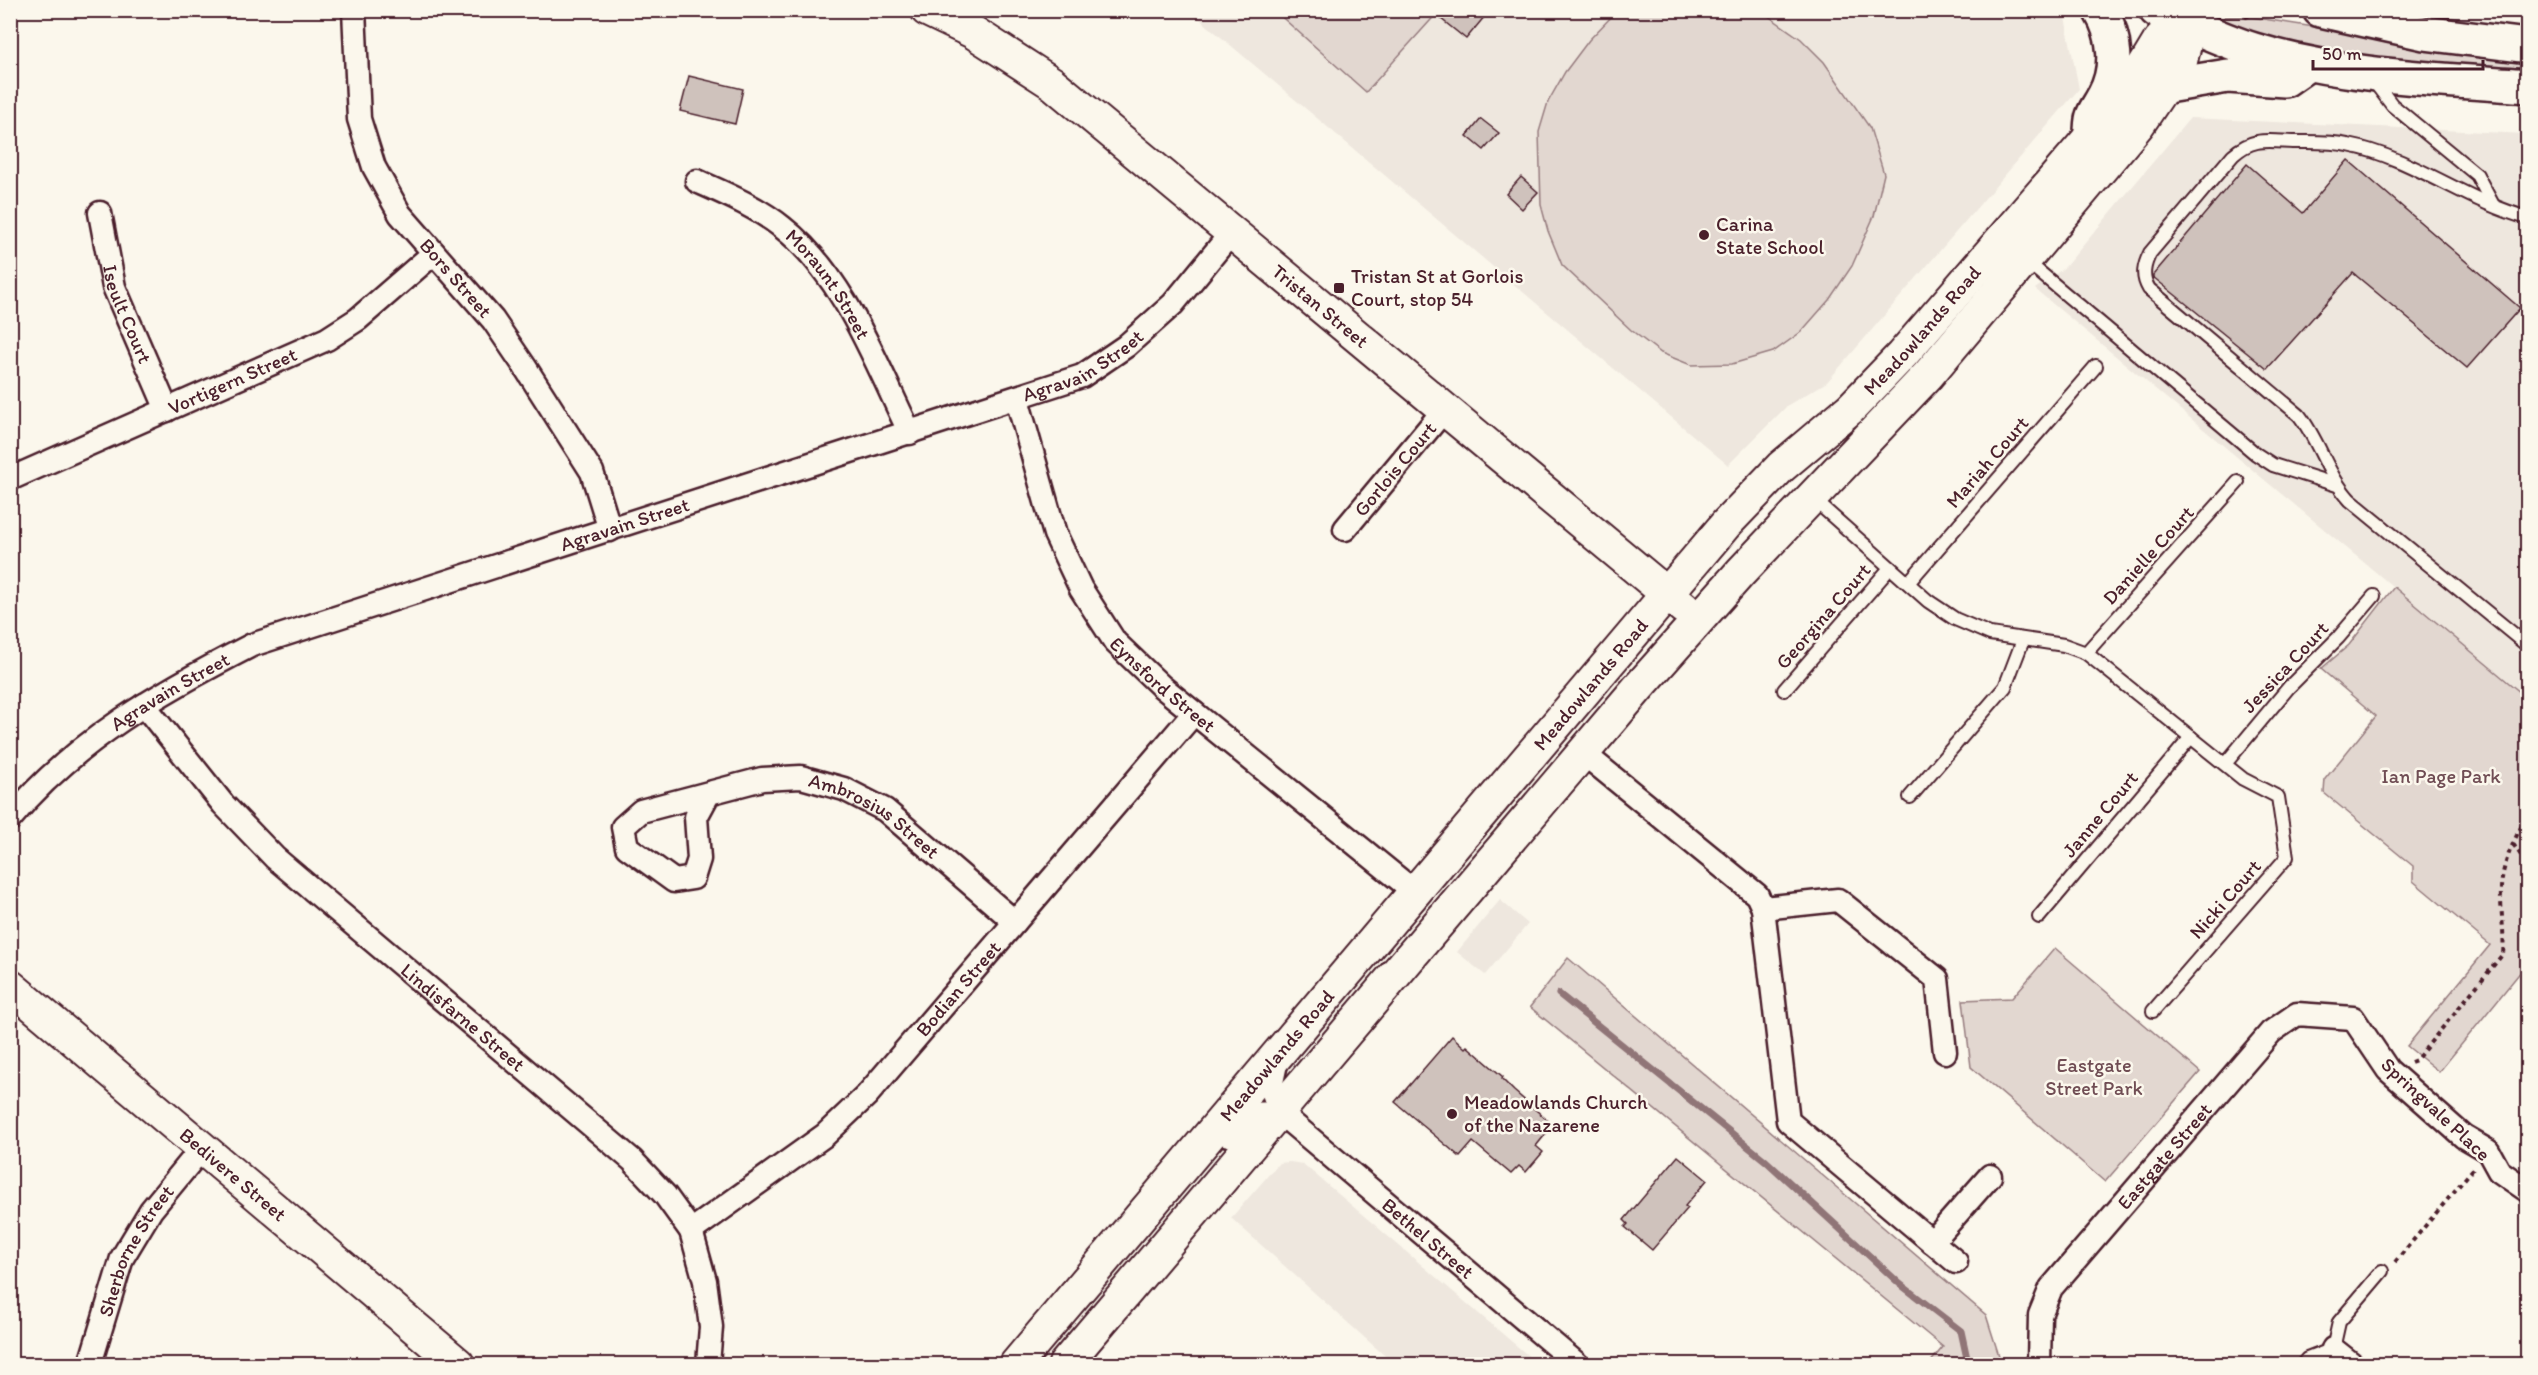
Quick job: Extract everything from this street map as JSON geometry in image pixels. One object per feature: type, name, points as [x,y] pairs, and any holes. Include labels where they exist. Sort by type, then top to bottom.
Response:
[{"type":"main road","name":"Tristan Street","points":[[927,10],[973,32],[1052,83],[1698,620]]},
{"type":"main road","points":[[2091,135],[2091,115],[2107,89],[2114,55],[2111,34],[2100,10]]},
{"type":"main road","points":[[2320,10],[2424,33],[2528,46]]},
{"type":"main road","points":[[2177,13],[2227,42],[2308,64],[2368,74],[2528,86]]},
{"type":"main road","name":"Meadowlands Road","points":[[1065,1365],[1698,620],[1811,497],[1928,375],[2091,135],[2128,93],[2177,13]]},
{"type":"main road","name":"Meadowlands Road","points":[[1016,1365],[1669,595],[1726,524],[1758,490],[1874,385],[2138,125],[2167,86],[2184,53],[2185,44],[2177,13]]},
{"type":"main road","points":[[2167,86],[2228,76],[2285,80],[2308,64]]},
{"type":"main road","name":"Bedivere Street","points":[[10,986],[458,1365]]},
{"type":"street","name":"Bors Street","points":[[354,10],[359,119],[374,167],[400,214],[493,320],[558,417],[592,472],[610,530]]},
{"type":"street","name":"Moraunt Street","points":[[697,181],[739,200],[782,227],[818,262],[843,296],[910,433]]},
{"type":"street","name":"Iseult Court","points":[[100,213],[114,287],[167,410]]},
{"type":"street","name":"Agravain Street","points":[[10,819],[54,774],[101,735],[193,675],[252,645],[1017,399],[1082,376],[1126,346],[1173,304],[1232,232]]},
{"type":"street","name":"Vortigern Street","points":[[10,479],[327,339],[358,319],[434,253]]},
{"type":"street","name":"Eynsford Street","points":[[1017,399],[1055,534],[1081,589],[1115,642],[1161,686],[1416,893]]},
{"type":"street","name":"Gorlois Court","points":[[1345,529],[1445,409]]},
{"type":"street","name":"Lindisfarne Street","points":[[144,705],[223,804],[275,858],[632,1160],[665,1195],[691,1231],[705,1281],[711,1327],[708,1365]]},
{"type":"street","name":"Bodian Street","points":[[691,1231],[825,1135],[867,1095],[1194,712]]},
{"type":"street","points":[[1583,753],[1757,895],[1762,908],[1788,1121],[1956,1262]]},
{"type":"street","name":"Ambrosius Street","points":[[709,793],[762,779],[801,777],[844,789],[885,810],[1015,921]]},
{"type":"street","points":[[1762,908],[1838,900],[1937,979],[1945,1052]]},
{"type":"street","name":"Eastgate Street","points":[[2039,1365],[2040,1316],[2051,1288],[2271,1032],[2297,1014],[2353,1018]]},
{"type":"street","name":"Springvale Place","points":[[2353,1018],[2388,1070],[2464,1137],[2488,1151],[2499,1171],[2528,1191]]},
{"type":"street","points":[[1110,1255],[1166,1207],[1247,1114],[1280,1113],[1271,1087],[1277,1057]]},
{"type":"street","name":"Bethel Street","points":[[1280,1113],[1577,1365]]},
{"type":"street","name":"Sherborne Street","points":[[90,1365],[122,1257],[150,1210],[202,1148]]},
{"type":"street","points":[[1932,1242],[1990,1176]]},
{"type":"street","points":[[2333,1349],[2352,1365]]},
{"type":"lane","points":[[2368,74],[2392,105],[2477,175],[2493,205]]},
{"type":"lane","points":[[2528,218],[2493,205],[2420,170],[2349,145],[2257,141],[2242,147],[2233,155],[2150,253],[2143,271],[2149,289],[2299,415],[2313,435],[2337,485],[2364,512],[2528,646]]},
{"type":"lane","points":[[2012,250],[2256,454],[2273,465],[2337,485]]},
{"type":"lane","name":"Mariah Court","points":[[1908,583],[2096,366]]},
{"type":"lane","name":"Danielle Court","points":[[2086,653],[2238,482]]},
{"type":"lane","points":[[1811,497],[1928,601],[1955,619],[1990,634],[2064,645],[2086,653],[2224,764]]},
{"type":"lane","name":"Georgina Court","points":[[1784,690],[1890,568]]},
{"type":"lane","name":"Jessica Court","points":[[2224,764],[2289,687],[2338,638],[2374,596]]},
{"type":"lane","points":[[1910,797],[2005,687],[2023,640]]},
{"type":"lane","name":"Janne Court","points":[[2039,917],[2191,737]]},
{"type":"lane","name":"Nicki Court","points":[[2153,1011],[2287,857],[2278,797],[2243,779],[2224,764]]},
{"type":"lane","points":[[2303,1365],[2307,1359],[2333,1349],[2338,1322],[2382,1271]]},
{"type":"path","points":[[2388,1070],[2416,1060],[2503,954],[2501,887],[2512,843],[2528,814]]},
{"type":"path","points":[[2512,843],[2528,865]]},
{"type":"path","points":[[2382,1271],[2394,1264],[2488,1151]]},
{"type":"shaded area","name":"Carina State School","points":[[1190,11],[2057,11],[2065,17],[2079,89],[1827,382],[1788,405],[1728,465]]},
{"type":"shaded area","points":[[2190,118],[2527,134],[2527,698],[2035,289],[2065,267]]},
{"type":"shaded area","points":[[1500,900],[1528,924],[1485,975],[1457,952]]},
{"type":"shaded area","points":[[1279,1163],[1303,1164],[1538,1364],[1394,1364],[1231,1218]]},
{"type":"green space","points":[[1275,11],[1439,11],[1366,92]]},
{"type":"green space","points":[[1621,11],[1761,11],[1801,39],[1824,62],[1870,128],[1884,174],[1874,216],[1852,266],[1829,300],[1801,332],[1773,352],[1732,364],[1691,365],[1661,353],[1631,330],[1562,265],[1548,231],[1541,205],[1539,132],[1548,102],[1565,72],[1589,40],[1613,15]]},
{"type":"green space","points":[[2245,16],[2333,30],[2387,43],[2527,64],[2527,79],[2330,61],[2219,21],[2225,17]]},
{"type":"green space","name":"Ian Page Park","points":[[2394,587],[2527,698],[2527,964],[2439,1072],[2407,1046],[2490,945],[2413,881],[2413,866],[2324,793],[2325,779],[2376,716],[2321,669],[2349,645]]},
{"type":"green space","name":"Eastgate Street Park","points":[[2055,948],[2200,1072],[2105,1182],[1971,1067],[1963,1000],[2012,998]]},
{"type":"green space","points":[[1568,958],[1986,1315],[2001,1362],[1999,1364],[1929,1364],[1943,1347],[1530,1007]]},
{"type":"building","points":[[1430,10],[1490,10],[1466,39]]},
{"type":"building","points":[[689,76],[743,89],[735,124],[680,111]]},
{"type":"building","points":[[1481,119],[1499,133],[1484,150],[1467,136]]},
{"type":"building","points":[[2348,160],[2520,308],[2467,368],[2353,273],[2267,369],[2153,277],[2247,164],[2303,213]]},
{"type":"building","points":[[1521,177],[1538,192],[1522,209],[1506,194]]},
{"type":"building","name":"Meadowlands Church of the Nazarene","points":[[1452,1036],[1503,1077],[1502,1079],[1514,1091],[1553,1125],[1536,1146],[1543,1152],[1526,1172],[1519,1166],[1511,1174],[1473,1142],[1460,1157],[1395,1102]]},
{"type":"building","points":[[1678,1156],[1707,1180],[1685,1206],[1688,1208],[1652,1250],[1625,1227],[1628,1224],[1624,1220]]},
{"type":"waterway","points":[[1559,994],[1766,1161],[1900,1284],[1961,1331],[1968,1363],[1966,1364]]},
{"type":"place","name":"Carina State School","points":[[1704,235]]},
{"type":"place","name":"Tristan St at Gorlois Court, stop 54","points":[[1339,288]]},
{"type":"place","name":"Meadowlands Church of the Nazarene","points":[[1452,1114]]}]
